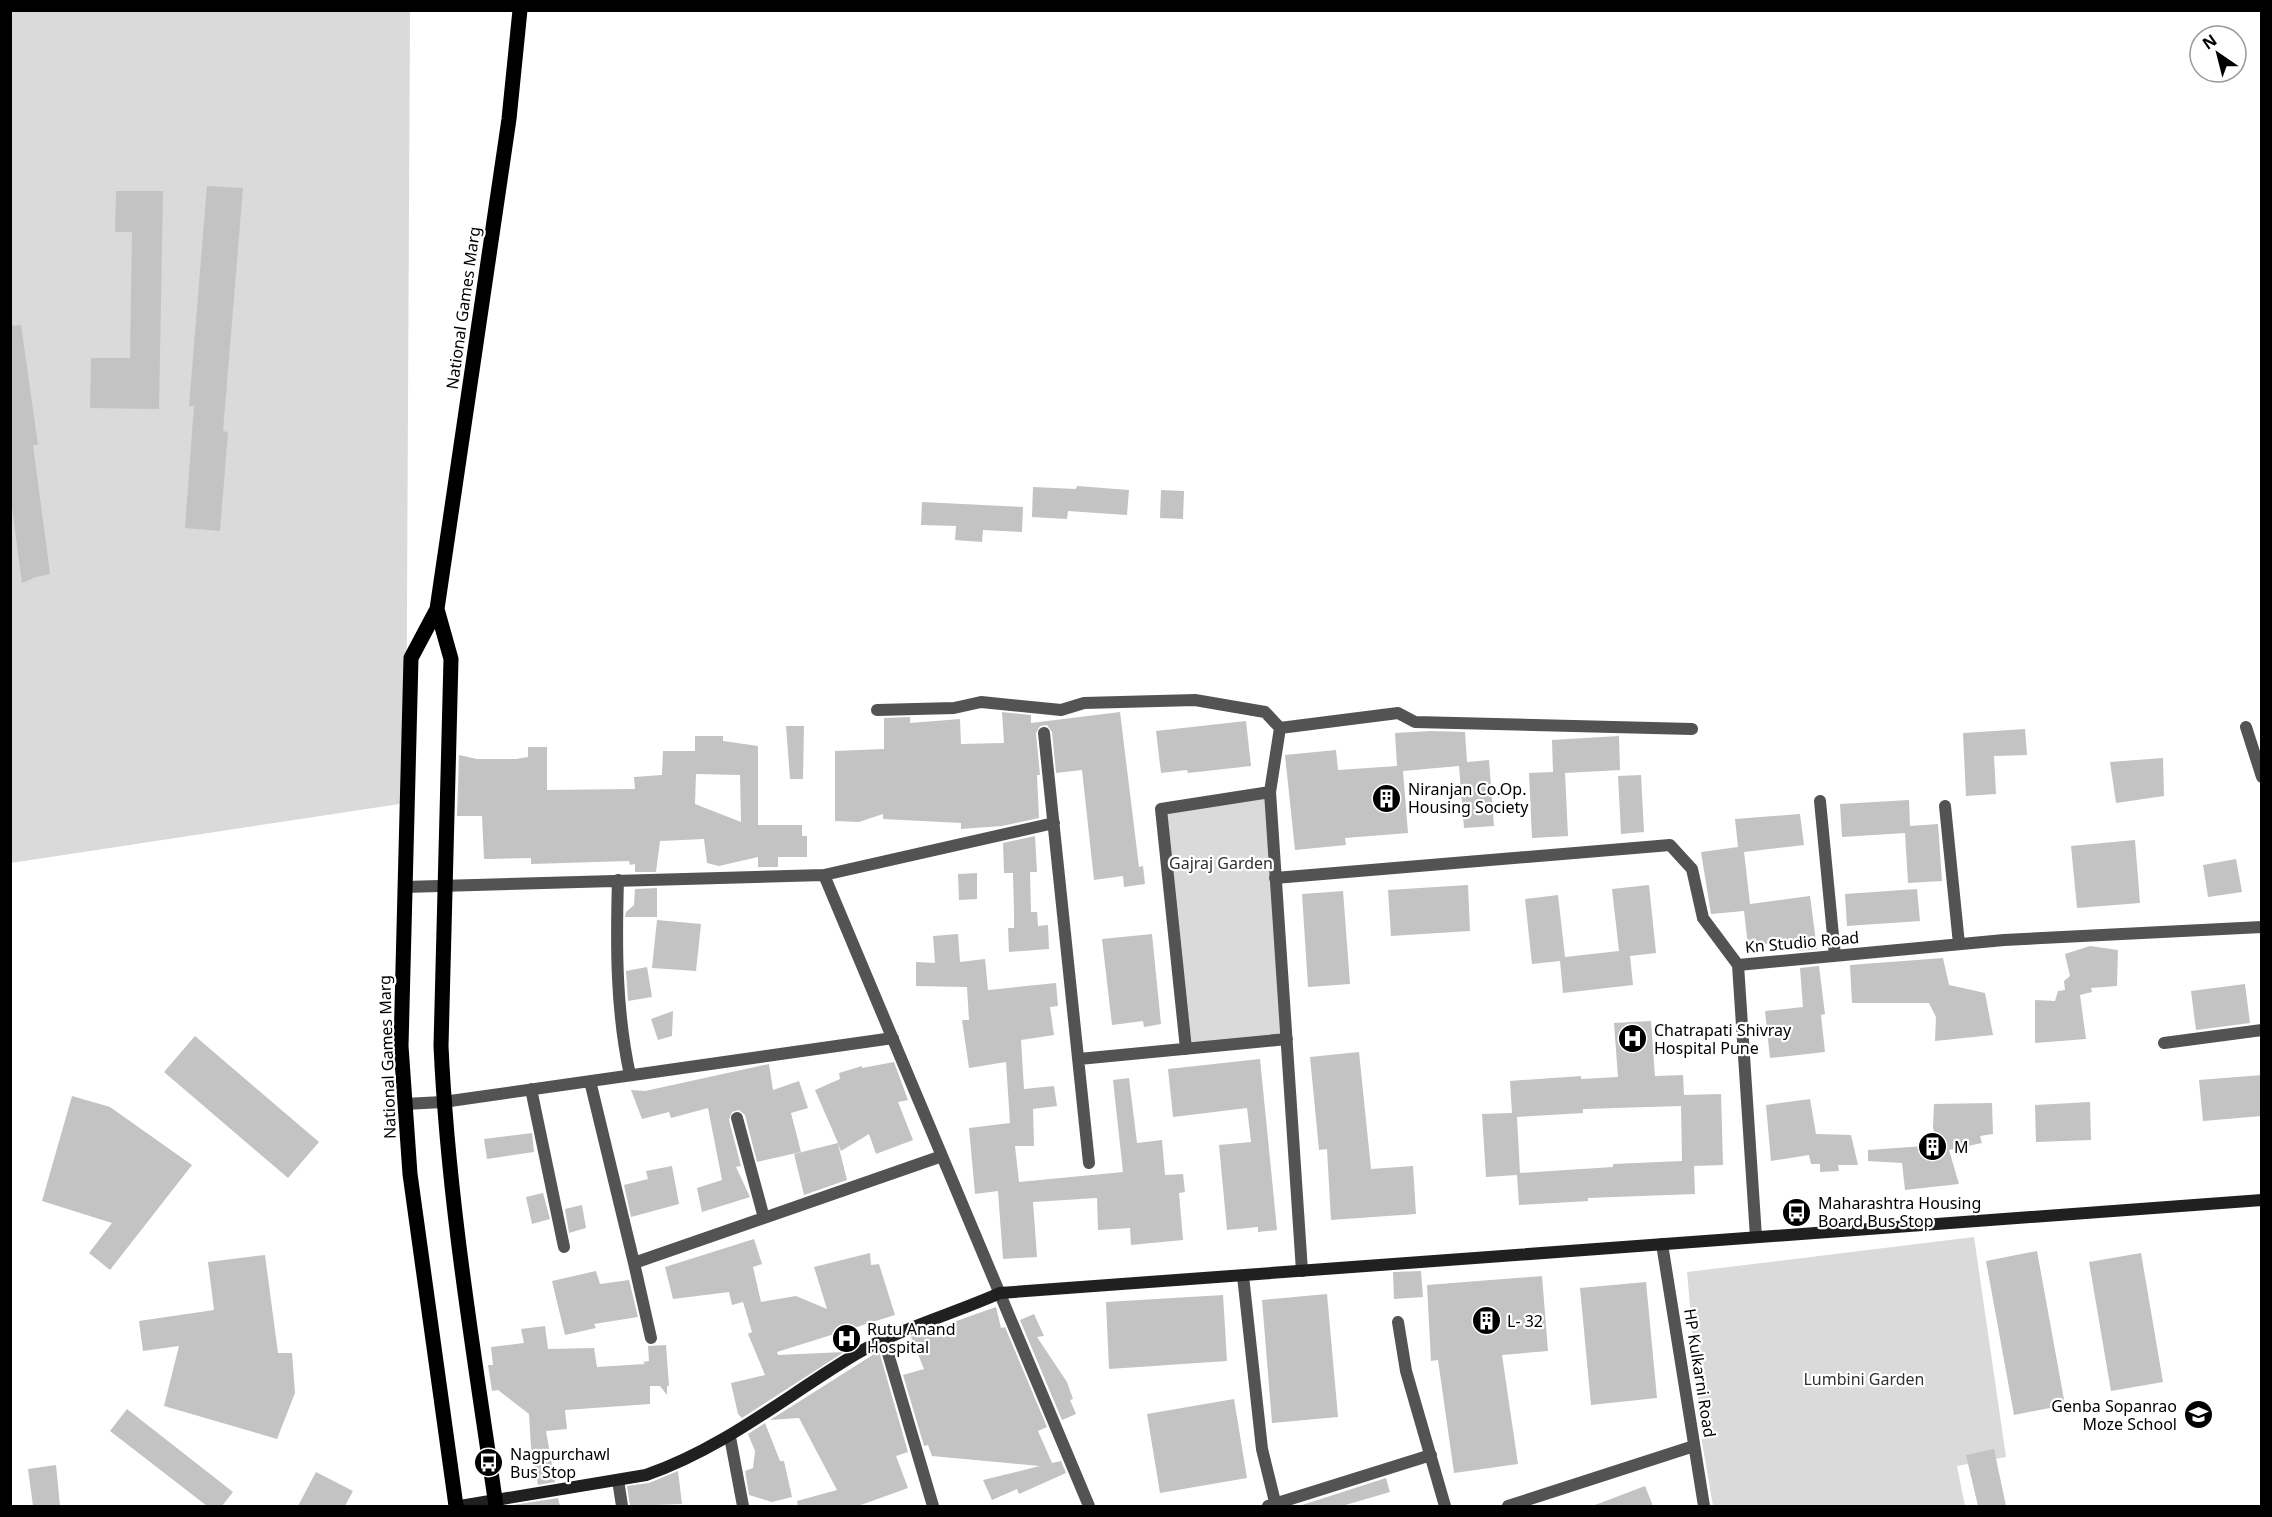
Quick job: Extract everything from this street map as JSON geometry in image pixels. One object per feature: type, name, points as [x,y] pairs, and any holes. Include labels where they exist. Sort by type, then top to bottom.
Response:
[{"type":"main road","name":"National Games Marg","points":[[458,1506],[410,1174],[404,1104],[401,1046],[411,658],[437,609],[509,119],[520,10]]},
{"type":"main road","name":"National Games Marg","points":[[437,609],[451,659],[441,1046],[443,1101],[449,1169],[495,1504]]},
{"type":"street","points":[[877,710],[954,708],[981,702],[1061,710],[1084,703],[1195,700],[1265,712],[1280,728]]},
{"type":"street","points":[[1280,728],[1398,714],[1416,722],[1692,729]]},
{"type":"street","points":[[2246,727],[2262,777]]},
{"type":"street","points":[[1280,728],[1270,792],[1302,1271]]},
{"type":"street","points":[[1044,733],[1089,1163]]},
{"type":"street","points":[[1186,1049],[1161,809],[1270,792]]},
{"type":"street","points":[[1820,801],[1835,956]]},
{"type":"street","points":[[1945,806],[1959,944]]},
{"type":"street","points":[[404,887],[824,875],[1054,823]]},
{"type":"street","name":"Kn Studio Road","points":[[1275,878],[1670,845],[1692,869],[1703,918],[1738,965],[1959,944],[2262,927]]},
{"type":"street","points":[[824,875],[1089,1506]]},
{"type":"street","points":[[618,880],[616,963],[624,1047],[630,1075]]},
{"type":"street","points":[[1738,965],[1756,1237]]},
{"type":"street","points":[[2164,1043],[2262,1030]]},
{"type":"street","points":[[404,1104],[443,1101],[892,1038]]},
{"type":"street","points":[[1078,1059],[1287,1039]]},
{"type":"street","points":[[590,1081],[651,1338]]},
{"type":"street","points":[[531,1089],[564,1247]]},
{"type":"street","points":[[737,1118],[764,1218]]},
{"type":"street","points":[[634,1263],[942,1156]]},
{"type":"street","points":[[458,1506],[495,1504],[646,1475],[672,1466],[730,1437],[857,1354],[884,1340],[1000,1293],[2262,1200]]},
{"type":"street","name":"HP Kulkarni Road","points":[[1662,1244],[1704,1506]]},
{"type":"street","points":[[1243,1276],[1262,1449],[1272,1505],[1431,1455]]},
{"type":"street","points":[[1398,1322],[1406,1371],[1446,1506]]},
{"type":"street","points":[[884,1340],[933,1506]]},
{"type":"street","points":[[730,1437],[743,1506]]},
{"type":"street","points":[[1508,1506],[1695,1446]]},
{"type":"street","points":[[618,1480],[622,1506]]},
{"type":"green space","points":[[11,11],[410,11],[406,803],[11,863]]},
{"type":"green space","name":"Gajraj Garden","points":[[1270,792],[1287,1039],[1186,1049],[1161,809]]},
{"type":"green space","name":"Lumbini Garden","points":[[1974,1237],[2006,1457],[1957,1466],[1965,1506],[1713,1506],[1702,1442],[1687,1272]]},
{"type":"building","points":[[207,186],[243,188],[223,431],[228,432],[220,531],[185,528],[194,406],[189,406]]},
{"type":"building","points":[[116,191],[163,191],[159,409],[90,408],[91,358],[130,358],[132,232],[115,232]]},
{"type":"building","points":[[21,325],[38,445],[33,445],[50,574],[22,583],[10,492],[10,326]]},
{"type":"building","points":[[1077,486],[1129,490],[1127,515],[1068,511],[1067,519],[1032,517],[1033,487],[1076,489]]},
{"type":"building","points":[[1161,490],[1184,491],[1183,519],[1160,518]]},
{"type":"building","points":[[922,502],[1023,507],[1022,532],[983,530],[982,542],[955,540],[956,526],[921,525]]},
{"type":"building","points":[[1002,712],[1031,715],[1031,723],[1120,712],[1139,867],[1143,866],[1145,884],[1124,887],[1123,876],[1094,880],[1082,770],[1056,773],[1052,732],[1047,725],[1040,726],[1036,733],[1040,775],[1037,775],[1039,818],[1002,826],[961,829],[961,823],[883,819],[883,814],[859,822],[835,821],[835,751],[884,749],[884,718],[910,717],[910,723],[960,719],[961,744],[1004,743]]},
{"type":"building","points":[[1246,721],[1251,766],[1188,773],[1187,770],[1161,773],[1156,731]]},
{"type":"building","points":[[786,726],[804,726],[803,779],[790,779]]},
{"type":"building","points":[[2025,729],[2027,755],[1994,756],[1996,794],[1966,796],[1963,733]]},
{"type":"building","points":[[1465,732],[1467,762],[1489,760],[1494,826],[1464,828],[1459,766],[1403,771],[1408,833],[1345,838],[1346,845],[1295,850],[1285,755],[1336,750],[1338,770],[1397,766],[1395,733]]},
{"type":"building","points":[[695,736],[723,736],[723,741],[758,746],[758,825],[802,825],[802,836],[807,836],[807,857],[778,857],[778,867],[758,867],[758,857],[719,866],[707,863],[704,839],[660,841],[656,872],[635,872],[635,864],[630,865],[629,861],[531,864],[531,858],[484,859],[482,816],[457,816],[459,755],[477,759],[516,759],[528,757],[528,747],[547,747],[547,790],[635,789],[634,777],[662,775],[663,751],[695,751]],"holes":[[[696,774],[740,775],[741,822],[695,804]]]},
{"type":"building","points":[[1619,736],[1620,770],[1565,773],[1568,836],[1532,838],[1529,773],[1553,772],[1552,740]]},
{"type":"building","points":[[2163,758],[2164,796],[2116,803],[2110,762]]},
{"type":"building","points":[[1641,775],[1644,832],[1621,834],[1618,776]]},
{"type":"building","points":[[1909,800],[1910,826],[1938,824],[1942,881],[1908,883],[1905,833],[1842,837],[1840,804]]},
{"type":"building","points":[[1800,814],[1804,845],[1744,852],[1750,904],[1810,896],[1817,949],[1798,951],[1797,940],[1748,946],[1744,911],[1711,914],[1701,852],[1738,847],[1735,819]]},
{"type":"building","points":[[1035,836],[1037,872],[1030,872],[1031,912],[1037,912],[1038,926],[1048,925],[1049,949],[1009,952],[1008,928],[1014,928],[1013,873],[1004,873],[1003,843]]},
{"type":"building","points":[[2135,840],[2140,903],[2077,908],[2071,846]]},
{"type":"building","points":[[2236,859],[2242,892],[2208,897],[2203,865]]},
{"type":"building","points":[[977,873],[977,899],[959,900],[958,874]]},
{"type":"building","points":[[1468,885],[1470,931],[1391,936],[1388,890]]},
{"type":"building","points":[[1649,885],[1656,953],[1630,956],[1633,985],[1563,993],[1560,961],[1532,964],[1525,899],[1558,895],[1565,957],[1619,951],[1612,889]]},
{"type":"building","points":[[657,888],[657,917],[625,917],[626,912],[634,905],[635,889]]},
{"type":"building","points":[[1917,889],[1920,921],[1847,926],[1845,894]]},
{"type":"building","points":[[1343,891],[1350,984],[1308,987],[1302,894]]},
{"type":"building","points":[[657,920],[701,924],[696,971],[652,968]]},
{"type":"building","points":[[958,934],[960,962],[985,959],[988,990],[1056,983],[1058,1006],[1050,1007],[1054,1035],[1021,1040],[1024,1089],[1054,1086],[1057,1106],[1033,1109],[1034,1146],[1015,1146],[1019,1182],[1123,1172],[1113,1080],[1129,1078],[1137,1143],[1162,1140],[1165,1175],[1183,1174],[1185,1192],[1179,1193],[1183,1240],[1131,1245],[1130,1228],[1098,1230],[1097,1198],[1033,1202],[1037,1257],[1003,1259],[998,1191],[975,1194],[969,1128],[1010,1123],[1006,1062],[969,1068],[962,1020],[969,1020],[967,987],[916,986],[916,962],[935,963],[933,936]]},
{"type":"building","points":[[1152,934],[1161,1024],[1144,1027],[1143,1021],[1112,1025],[1102,939]]},
{"type":"building","points":[[2090,946],[2118,950],[2117,986],[2091,988],[2092,992],[2080,995],[2086,1039],[2035,1043],[2035,1000],[2055,1001],[2058,991],[2065,990],[2064,981],[2070,976],[2065,954]]},
{"type":"building","points":[[1943,958],[1949,985],[1985,993],[1993,1035],[1935,1041],[1936,1017],[1929,1003],[1852,1003],[1850,965]]},
{"type":"building","points":[[1819,966],[1825,1014],[1821,1015],[1825,1052],[1770,1058],[1765,1011],[1803,1007],[1800,968]]},
{"type":"building","points":[[647,967],[652,997],[628,1001],[626,971]]},
{"type":"building","points":[[2245,984],[2250,1023],[2196,1030],[2191,991]]},
{"type":"building","points":[[673,1011],[672,1036],[658,1040],[651,1019]]},
{"type":"building","points":[[1651,1021],[1655,1076],[1683,1075],[1684,1095],[1721,1094],[1723,1165],[1694,1166],[1695,1194],[1588,1198],[1588,1201],[1519,1205],[1517,1175],[1486,1177],[1482,1114],[1512,1113],[1510,1081],[1581,1076],[1581,1079],[1618,1077],[1614,1023]],"holes":[[[1681,1106],[1682,1161],[1613,1164],[1613,1167],[1520,1173],[1517,1117],[1583,1113],[1583,1109]]]},
{"type":"building","points":[[195,1036],[319,1142],[288,1178],[164,1072]]},
{"type":"building","points":[[1359,1052],[1371,1169],[1413,1166],[1416,1214],[1331,1220],[1327,1149],[1319,1150],[1310,1057]]},
{"type":"building","points":[[1260,1059],[1277,1230],[1258,1232],[1258,1227],[1227,1230],[1219,1145],[1251,1142],[1247,1108],[1173,1117],[1168,1069]]},
{"type":"building","points":[[894,1062],[908,1100],[898,1102],[913,1140],[876,1154],[869,1134],[841,1151],[838,1144],[847,1180],[804,1195],[794,1154],[838,1143],[815,1090],[840,1079],[839,1073],[862,1066],[862,1068]]},
{"type":"building","points":[[769,1064],[773,1090],[799,1081],[808,1108],[791,1113],[801,1152],[757,1162],[745,1115],[739,1110],[732,1112],[729,1120],[741,1166],[736,1167],[750,1197],[702,1212],[697,1188],[722,1180],[708,1108],[671,1118],[669,1112],[642,1119],[631,1090],[645,1091]]},
{"type":"building","points":[[2262,1075],[2262,1116],[2203,1121],[2199,1080]]},
{"type":"building","points":[[72,1096],[110,1107],[192,1165],[110,1270],[89,1253],[112,1223],[42,1201]]},
{"type":"building","points":[[1810,1099],[1816,1134],[1851,1135],[1858,1165],[1838,1165],[1839,1171],[1820,1172],[1820,1164],[1811,1164],[1809,1155],[1771,1161],[1766,1105]]},
{"type":"building","points":[[2090,1102],[2091,1140],[2036,1142],[2035,1105]]},
{"type":"building","name":"M","points":[[1992,1103],[1993,1134],[1980,1136],[1982,1143],[1949,1150],[1959,1184],[1905,1190],[1902,1163],[1868,1161],[1868,1150],[1938,1145],[1933,1128],[1934,1104]]},
{"type":"building","points":[[532,1133],[534,1152],[487,1159],[484,1139]]},
{"type":"building","points":[[672,1166],[679,1204],[631,1217],[624,1185],[648,1179],[646,1171]]},
{"type":"building","points":[[543,1193],[550,1219],[532,1224],[526,1197]]},
{"type":"building","points":[[582,1205],[586,1228],[569,1233],[565,1209]]},
{"type":"building","points":[[754,1239],[762,1264],[753,1267],[761,1302],[796,1296],[827,1309],[814,1267],[870,1253],[871,1265],[879,1264],[895,1315],[777,1352],[778,1355],[844,1352],[742,1418],[738,1414],[731,1383],[765,1375],[748,1334],[752,1332],[743,1302],[732,1305],[729,1292],[673,1299],[665,1267]]},
{"type":"building","points":[[2037,1251],[2065,1405],[2014,1415],[1986,1261]]},
{"type":"building","points":[[2141,1253],[2163,1382],[2111,1391],[2089,1262]]},
{"type":"building","points":[[265,1255],[278,1353],[292,1353],[295,1393],[277,1439],[164,1406],[179,1346],[143,1351],[139,1321],[214,1310],[208,1262]]},
{"type":"building","points":[[596,1271],[600,1284],[629,1280],[638,1317],[594,1324],[596,1328],[565,1335],[552,1281]]},
{"type":"building","points":[[1421,1271],[1423,1297],[1394,1299],[1393,1272]]},
{"type":"building","points":[[1542,1276],[1548,1351],[1502,1355],[1518,1464],[1454,1473],[1438,1360],[1431,1361],[1427,1285]]},
{"type":"building","points":[[1646,1282],[1657,1398],[1591,1405],[1580,1288]]},
{"type":"building","points":[[1327,1294],[1338,1417],[1272,1423],[1262,1300]]},
{"type":"building","points":[[1223,1295],[1227,1361],[1109,1369],[1106,1302]]},
{"type":"building","points":[[996,1307],[1001,1328],[1005,1327],[1047,1427],[1038,1431],[1052,1463],[1061,1461],[1066,1473],[1019,1494],[1017,1489],[992,1500],[983,1480],[1040,1466],[932,1456],[928,1445],[924,1446],[903,1375],[924,1369],[911,1337]]},
{"type":"building","points":[[1034,1314],[1044,1336],[1037,1337],[1067,1382],[1073,1399],[1070,1400],[1076,1414],[1062,1420],[1020,1320]]},
{"type":"building","points":[[545,1326],[548,1349],[594,1348],[597,1367],[645,1364],[643,1362],[649,1361],[648,1346],[666,1345],[669,1386],[667,1386],[667,1395],[660,1386],[650,1386],[650,1404],[565,1410],[567,1429],[546,1431],[555,1482],[538,1485],[531,1447],[529,1414],[498,1390],[492,1391],[488,1365],[493,1365],[491,1347],[524,1343],[521,1329]]},
{"type":"building","points":[[879,1351],[908,1452],[896,1456],[908,1488],[858,1506],[798,1506],[797,1501],[837,1490],[799,1418],[770,1420]]},
{"type":"building","points":[[1234,1399],[1247,1478],[1160,1493],[1147,1414]]},
{"type":"building","points":[[127,1409],[233,1492],[222,1506],[207,1506],[110,1431]]},
{"type":"building","points":[[765,1423],[780,1461],[784,1461],[792,1497],[772,1502],[749,1495],[745,1471],[753,1468],[755,1451],[748,1434]]},
{"type":"building","points":[[1994,1449],[2006,1506],[1978,1506],[1966,1455]]},
{"type":"building","points":[[56,1465],[60,1506],[33,1506],[28,1469]]},
{"type":"building","points":[[678,1471],[682,1504],[630,1506],[627,1486],[649,1483]]},
{"type":"building","points":[[316,1472],[353,1491],[345,1506],[298,1506]]},
{"type":"building","points":[[1386,1478],[1390,1492],[1342,1506],[1299,1506]]},
{"type":"building","points":[[1645,1486],[1653,1506],[1595,1505]]},
{"type":"building","points":[[558,1498],[560,1506],[507,1506]]},
{"type":"place","name":"Niranjan Co.Op. Housing Society","points":[[1387,798]]},
{"type":"place","name":"Chatrapati Shivray Hospital Pune","points":[[1633,1039]]},
{"type":"place","name":"M","points":[[1933,1147]]},
{"type":"place","name":"Maharashtra Housing Board Bus Stop","points":[[1797,1212]]},
{"type":"place","name":"L- 32","points":[[1486,1321]]},
{"type":"place","name":"Rutu Anand Hospital","points":[[846,1338]]},
{"type":"place","name":"Genba Sopanrao Moze School","points":[[2198,1415]]},
{"type":"place","name":"Nagpurchawl Bus Stop","points":[[489,1463]]}]
